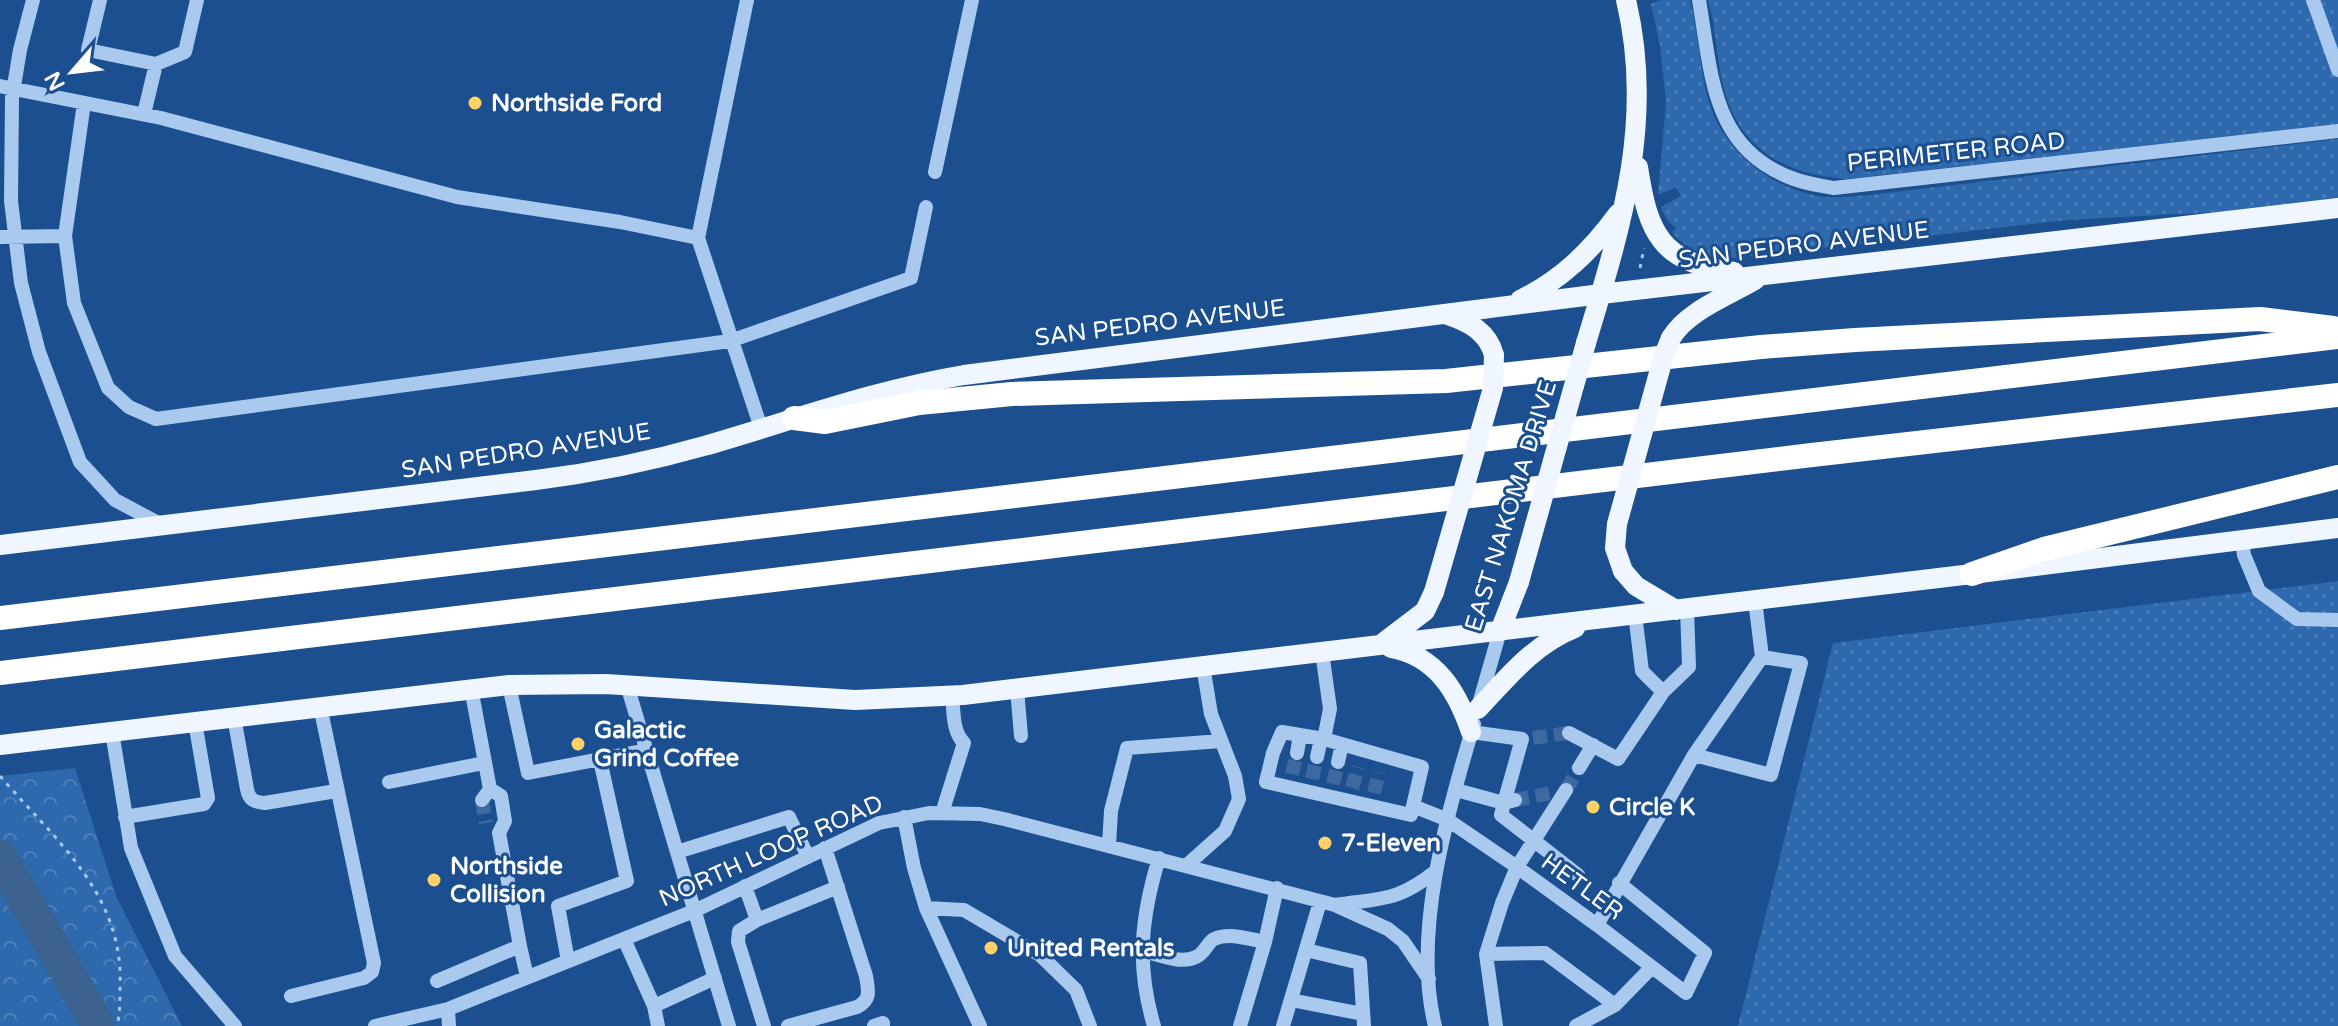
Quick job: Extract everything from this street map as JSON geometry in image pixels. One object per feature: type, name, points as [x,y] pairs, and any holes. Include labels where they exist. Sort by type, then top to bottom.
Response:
[{"type":"highway","points":[[794,418],[825,422],[919,403],[1012,394],[1446,381],[1855,340],[2260,319],[2338,329]]},
{"type":"highway","points":[[0,618],[2338,337]]},
{"type":"highway","points":[[4,673],[1812,455],[2338,395]]},
{"type":"highway","points":[[1972,574],[2044,549],[2338,477]]},
{"type":"main road","name":"EAST NAKOMA DRIVE","points":[[1500,631],[1519,582],[1625,205],[1635,151],[1639,96],[1637,55],[1626,0]]},
{"type":"main road","points":[[1635,151],[1644,206],[1653,228],[1666,247],[1677,256],[1702,267],[1762,276]]},
{"type":"main road","points":[[1504,308],[1563,273],[1598,241],[1625,205]]},
{"type":"main road","name":"SAN PEDRO AVENUE","points":[[0,545],[571,476],[671,455],[894,388],[964,375],[1601,294],[2338,208]]},
{"type":"main road","points":[[1682,609],[1636,586],[1623,571],[1615,548],[1617,524],[1671,338],[1691,317],[1762,276]]},
{"type":"main road","points":[[1380,645],[1425,611],[1434,592],[1493,388],[1494,355],[1489,341],[1481,331],[1446,315]]},
{"type":"main road","points":[[0,745],[509,685],[627,685],[855,700],[952,696],[2338,528]]},
{"type":"main road","points":[[1478,709],[1546,641],[1596,619]]},
{"type":"main road","points":[[1380,645],[1418,656],[1438,671],[1457,697],[1471,732]]},
{"type":"street","points":[[33,0],[7,88],[11,201],[7,237],[39,352],[80,462],[115,500],[162,525]]},
{"type":"street","points":[[100,0],[88,50],[156,64],[185,52],[197,0]]},
{"type":"street","points":[[747,0],[698,238],[761,428]]},
{"type":"street","points":[[935,172],[972,0]]},
{"type":"street","name":"PERIMETER ROAD","points":[[1699,0],[1710,73],[1720,111],[1740,142],[1764,164],[1797,180],[1834,188],[2338,131]]},
{"type":"street","points":[[2313,0],[2338,70]]},
{"type":"street","points":[[144,114],[156,64]]},
{"type":"street","points":[[7,88],[144,114],[457,197],[625,223],[698,238]]},
{"type":"street","points":[[84,103],[65,236],[74,303],[108,388],[129,407],[156,419],[730,341],[911,278],[926,207]]},
{"type":"street","points":[[7,237],[65,236]]},
{"type":"street","points":[[2242,541],[2244,555],[2259,591],[2297,619],[2338,620]]},
{"type":"street","points":[[1597,925],[1694,755],[1762,657],[1755,600]]},
{"type":"street","points":[[1569,733],[1618,759],[1663,692],[1689,667],[1682,609]]},
{"type":"street","points":[[1635,614],[1642,671],[1663,692]]},
{"type":"street","name":"EAST NAKOMA DRIVE","points":[[1435,1026],[1429,979],[1431,905],[1436,871],[1500,631]]},
{"type":"street","points":[[1317,757],[1330,709],[1322,652]]},
{"type":"street","points":[[1694,755],[1771,775],[1801,663],[1762,657]]},
{"type":"street","points":[[1187,865],[1225,831],[1239,799],[1235,776],[1211,714],[1203,666]]},
{"type":"street","points":[[509,685],[528,773],[647,750]]},
{"type":"street","points":[[627,685],[729,1026]]},
{"type":"street","points":[[471,688],[486,794],[501,796],[505,821],[499,833],[527,977]]},
{"type":"street","points":[[1017,689],[1021,736]]},
{"type":"street","points":[[942,813],[964,743],[956,728],[952,696]]},
{"type":"street","points":[[291,996],[364,978],[372,972],[374,963],[320,706]]},
{"type":"street","points":[[234,717],[247,789],[255,802],[336,791]]},
{"type":"street","points":[[125,817],[204,804],[208,798],[195,722]]},
{"type":"street","points":[[112,732],[131,848],[175,956],[235,1024]]},
{"type":"street","points":[[1282,732],[1300,735],[1422,767],[1411,815],[1372,799],[1290,781],[1266,782],[1282,732]]},
{"type":"street","points":[[1471,732],[1527,738],[1510,802],[1501,815],[1578,875]]},
{"type":"street","points":[[1297,753],[1300,735]]},
{"type":"street","points":[[1109,845],[1111,811],[1127,748],[1221,741]]},
{"type":"street","points":[[1338,762],[1342,744]]},
{"type":"street","points":[[1579,768],[1593,745]]},
{"type":"street","points":[[1358,767],[1362,750]]},
{"type":"street","points":[[1379,772],[1384,756]]},
{"type":"street","points":[[568,961],[558,906],[627,881],[600,760]]},
{"type":"street","points":[[389,782],[484,763]]},
{"type":"street","points":[[1456,790],[1510,802]]},
{"type":"street","points":[[1496,1026],[1486,954],[1517,867],[1566,790],[1552,793]]},
{"type":"street","name":"HETLER","points":[[1413,806],[1448,820],[1517,867],[1686,993],[1705,953],[1619,883]]},
{"type":"street","name":"NORTH LOOP ROAD","points":[[375,1026],[448,1009],[694,911],[879,823],[942,813],[980,814],[1004,819],[1277,888],[1327,904],[1388,929],[1403,941],[1429,979]]},
{"type":"street","points":[[677,852],[789,817],[808,857]]},
{"type":"street","points":[[904,817],[926,908],[980,1026]]},
{"type":"street","points":[[486,823],[499,833]]},
{"type":"street","points":[[788,1026],[857,1007],[869,997],[866,976],[825,848]]},
{"type":"street","points":[[1154,1026],[1147,1002],[1140,950],[1147,896],[1159,858]]},
{"type":"street","name":"NORTH LOOP ROAD","points":[[1327,904],[1388,900],[1419,885],[1436,871]]},
{"type":"street","points":[[745,886],[757,920]]},
{"type":"street","points":[[764,1026],[738,942],[739,931],[757,920],[838,887]]},
{"type":"street","points":[[1240,1026],[1277,888]]},
{"type":"street","points":[[1283,1026],[1306,950],[1327,904]]},
{"type":"street","points":[[926,908],[964,910],[1040,955],[1076,990],[1090,1026]]},
{"type":"street","points":[[1140,950],[1185,959],[1204,952],[1217,938],[1238,937],[1265,942]]},
{"type":"street","points":[[624,939],[654,1006],[658,1026]]},
{"type":"street","points":[[437,981],[520,946]]},
{"type":"street","points":[[1291,1000],[1363,1020],[1360,963],[1306,950]]},
{"type":"street","points":[[1486,954],[1545,953],[1615,1005]]},
{"type":"street","points":[[1576,1026],[1615,1005],[1652,967]]},
{"type":"street","points":[[654,1006],[715,978]]},
{"type":"street","points":[[448,1009],[449,1026]]},
{"type":"street","points":[[874,1026],[883,1023],[883,1026]]},
{"type":"path","points":[[1637,268],[1640,269],[1644,247],[1648,243]]},
{"type":"path","points":[[0,776],[69,850],[99,896],[114,931],[122,965],[117,1026]]},
{"type":"green space","points":[[1661,0],[1690,0],[1709,102],[1726,138],[1754,167],[1808,194],[1832,197],[1870,195],[2338,139],[2338,198],[2218,212],[2066,220],[1734,258],[1708,255],[1685,245],[1672,233],[1676,228],[1667,220],[1661,207],[1681,196],[1676,187],[1658,195],[1666,102],[1660,45],[1651,4]]},
{"type":"green space","points":[[1708,0],[2338,0],[2338,124],[1846,179],[1825,177],[1805,172],[1770,156],[1743,130],[1732,113],[1725,92]]},
{"type":"green space","points":[[2338,581],[2338,1026],[1738,1026],[1833,643]]},
{"type":"green space","points":[[75,768],[116,896],[182,1026],[0,1026],[0,776]]},
{"type":"waterway","points":[[0,857],[97,1023]]},
{"type":"tunnel","points":[[1533,738],[1569,733]]},
{"type":"tunnel","points":[[1292,774],[1297,753]]},
{"type":"tunnel","points":[[1312,779],[1317,757]]},
{"type":"tunnel","points":[[1333,784],[1338,762]]},
{"type":"tunnel","points":[[1352,788],[1358,767]]},
{"type":"tunnel","points":[[1566,790],[1579,768]]},
{"type":"tunnel","points":[[1374,793],[1379,772]]},
{"type":"tunnel","points":[[1515,800],[1552,793]]},
{"type":"tunnel","points":[[482,800],[486,823]]},
{"type":"place","name":"Northside Ford","points":[[475,103]]},
{"type":"place","name":"Galactic Grind Coffee","points":[[578,744]]},
{"type":"place","name":"Circle K","points":[[1593,807]]},
{"type":"place","name":"7-Eleven","points":[[1325,843]]},
{"type":"place","name":"Northside Collision","points":[[434,880]]},
{"type":"place","name":"United Rentals","points":[[991,948]]}]
